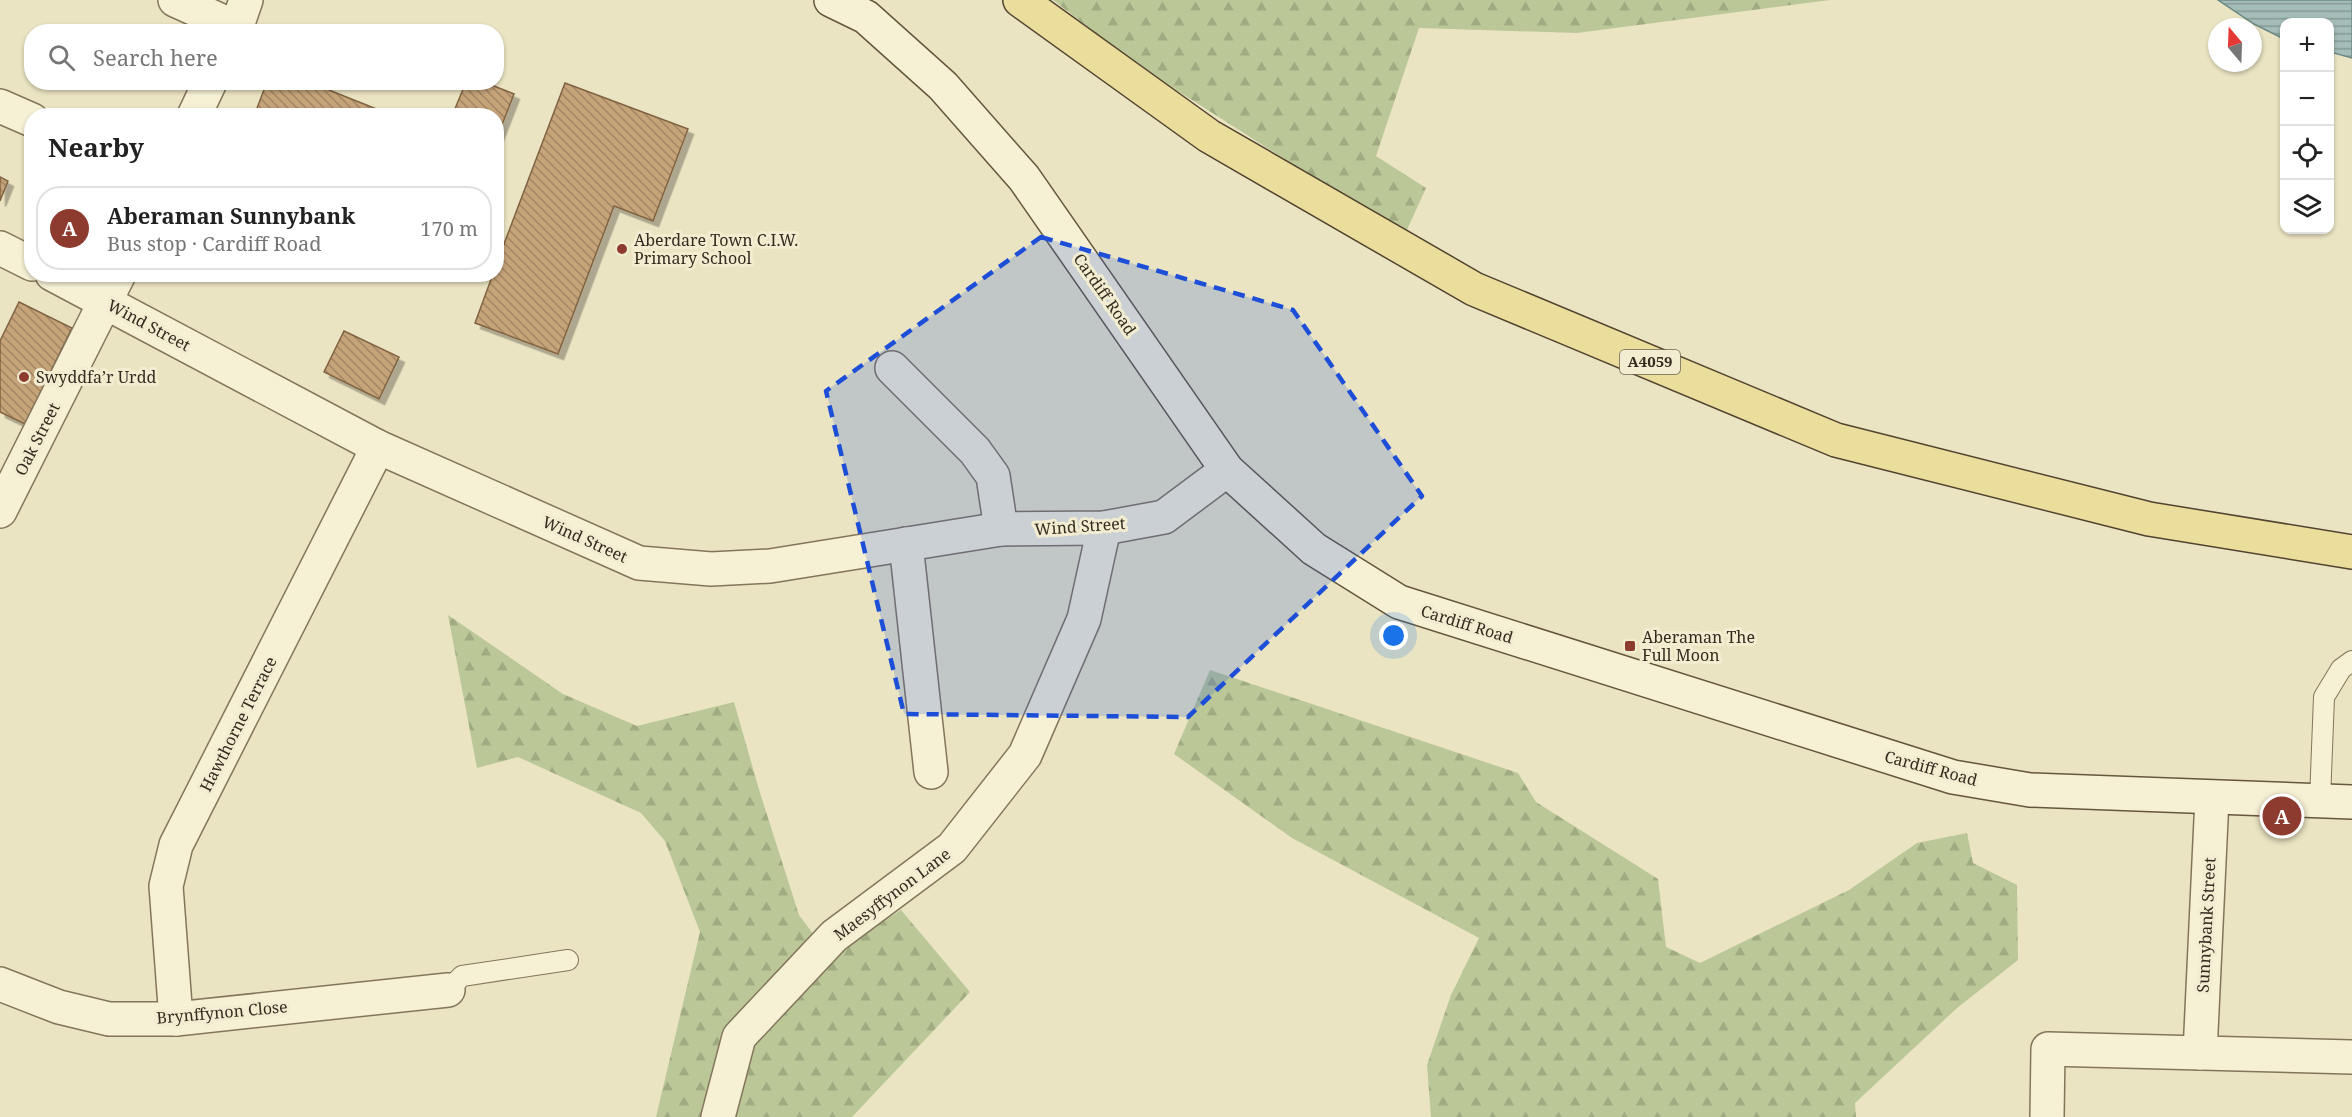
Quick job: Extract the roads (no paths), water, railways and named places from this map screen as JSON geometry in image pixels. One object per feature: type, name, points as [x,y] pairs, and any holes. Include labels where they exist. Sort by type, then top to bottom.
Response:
[{"type":"main road","name":"A4059","points":[[1020,0],[1209,136],[1474,289],[1825,435],[2149,519],[2352,552]]},
{"type":"street","points":[[175,0],[239,20]]},
{"type":"street","name":"Cardiff Road","points":[[831,0],[866,17],[943,86],[1024,178],[1227,470],[1314,549],[1399,602],[1953,777],[2030,790],[2336,801]]},
{"type":"street","points":[[198,108],[206,90]]},
{"type":"street","points":[[0,106],[24,116]]},
{"type":"street","points":[[0,248],[24,260]]},
{"type":"street","name":"Wind Street","points":[[87,282],[113,288],[378,447],[639,563],[711,568],[770,566],[1001,529],[1104,528],[1164,517],[1227,470]]},
{"type":"street","name":"Oak Street","points":[[0,511],[113,288]]},
{"type":"street","points":[[892,368],[975,452],[993,476],[1001,529]]},
{"type":"street","name":"Hawthorne Terrace","points":[[176,1019],[166,886],[176,845],[378,447]]},
{"type":"street","name":"Maesyffynon Lane","points":[[718,1117],[739,1037],[834,936],[952,848],[1025,755],[1084,619],[1104,528]]},
{"type":"street","points":[[906,544],[931,772]]},
{"type":"street","name":"Sunnybank Street","points":[[2200,1053],[2212,798]]},
{"type":"street","name":"Brynffynon Close","points":[[0,984],[59,1007],[109,1018],[176,1019],[448,990]]},
{"type":"street","points":[[2047,1117],[2048,1049],[2352,1057]]},
{"type":"lane","points":[[2336,801],[2324,697],[2341,669],[2352,661]]},
{"type":"lane","points":[[448,990],[462,976],[568,960]]},
{"type":"water","points":[[2218,0],[2352,0],[2352,58],[2334,53],[2334,18],[2280,18],[2280,37],[2262,28],[2262,18],[2245,18]]},
{"type":"place","name":"Aberdare Town C.I.W. Primary School","points":[[622,249]]},
{"type":"place","name":"Swyddfa’r Urdd","points":[[24,377]]},
{"type":"place","name":"Aberaman The Full Moon","points":[[1630,646]]},
{"type":"place","name":"Aberaman Sunnybank","points":[[2282,816]]}]
